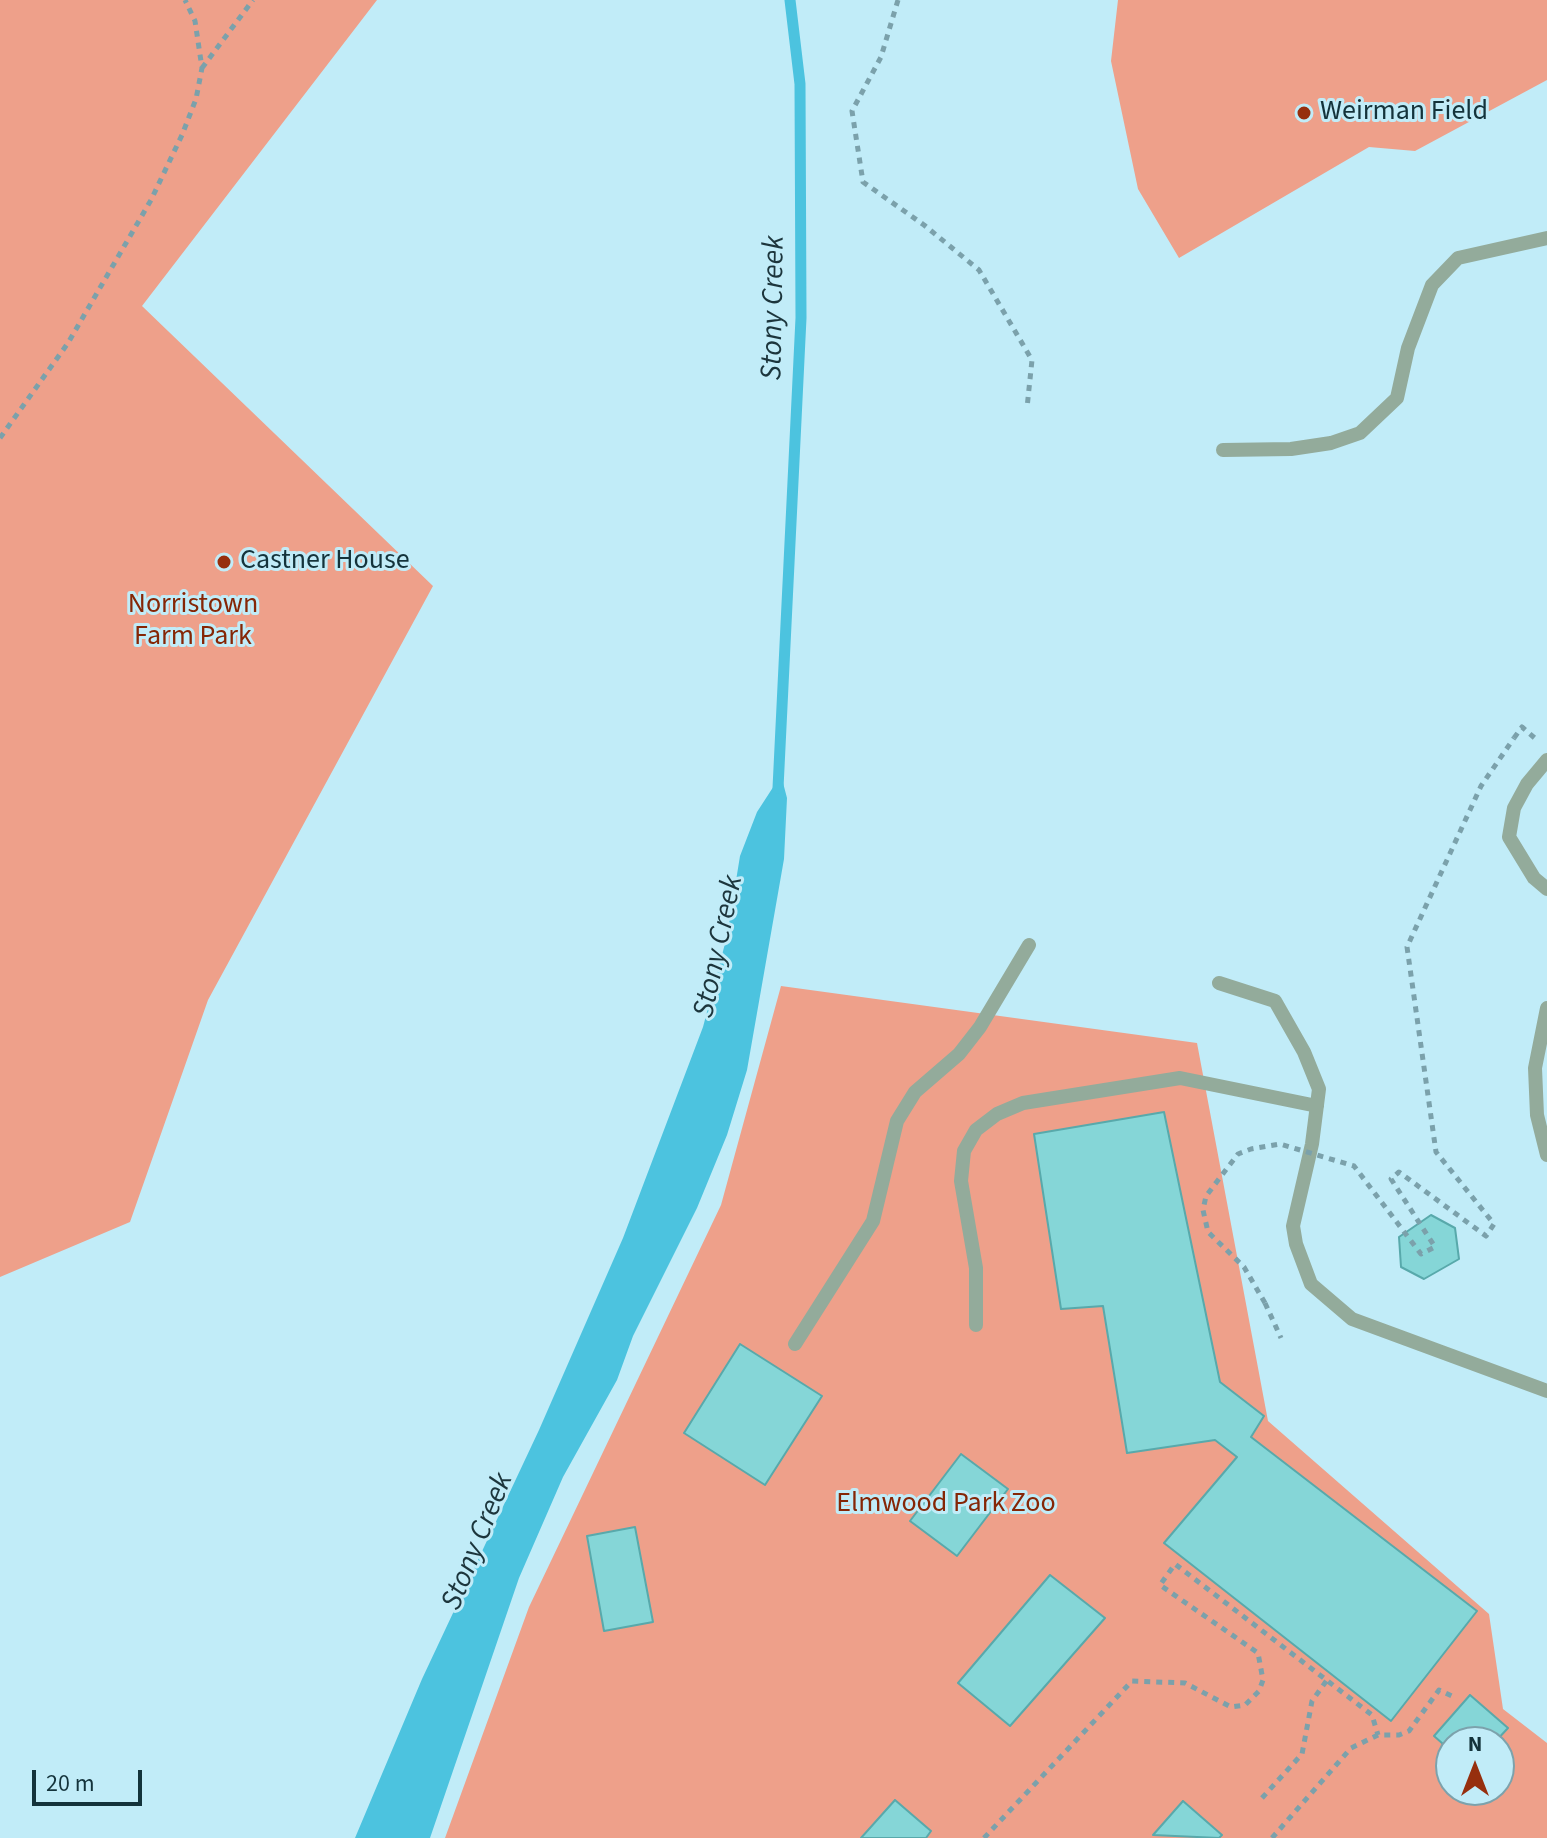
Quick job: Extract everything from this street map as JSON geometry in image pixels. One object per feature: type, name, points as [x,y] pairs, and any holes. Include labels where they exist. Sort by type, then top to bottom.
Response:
[{"type":"lane","points":[[1223,450],[1291,449],[1331,443],[1360,433],[1397,398],[1408,348],[1432,285],[1458,258],[1547,238]]},
{"type":"lane","points":[[1547,760],[1527,784],[1514,808],[1509,837],[1534,878],[1547,889]]},
{"type":"lane","points":[[795,1344],[873,1221],[897,1121],[915,1092],[959,1054],[980,1027],[1029,945]]},
{"type":"lane","points":[[1219,983],[1275,1001],[1319,1089],[1293,1226],[1296,1244],[1311,1284],[1352,1319],[1547,1391]]},
{"type":"lane","points":[[1547,1008],[1535,1068],[1537,1115],[1547,1155]]},
{"type":"lane","points":[[976,1325],[976,1268],[961,1181],[964,1151],[976,1130],[997,1114],[1023,1103],[1180,1078],[1317,1106]]},
{"type":"path","points":[[185,0],[195,21],[202,68]]},
{"type":"path","points":[[0,438],[68,343],[151,200],[182,135],[202,68],[253,0]]},
{"type":"path","points":[[898,0],[881,57],[852,111],[863,182],[979,270],[1032,360],[1027,408]]},
{"type":"path","points":[[1281,1338],[1244,1267],[1208,1232],[1203,1210],[1206,1196],[1238,1154],[1280,1144],[1354,1166],[1421,1254],[1435,1247],[1391,1179],[1399,1172],[1486,1236],[1494,1224],[1436,1152],[1407,947],[1481,786],[1514,738]]},
{"type":"path","points":[[984,1838],[1132,1681],[1185,1683],[1231,1707],[1245,1705],[1259,1691],[1262,1668],[1258,1653],[1160,1585],[1175,1564],[1372,1715],[1378,1735]]},
{"type":"path","points":[[1262,1798],[1302,1754],[1312,1701],[1327,1680]]},
{"type":"path","points":[[1272,1838],[1351,1748],[1378,1735],[1399,1735],[1409,1731],[1439,1690],[1456,1698]]},
{"type":"green space","name":"Norristown Farm Park","points":[[0,0],[377,0],[142,306],[433,586],[208,1000],[130,1222],[0,1277]]},
{"type":"green space","name":"Weirman Field","points":[[1118,0],[1547,0],[1547,80],[1415,151],[1369,147],[1179,258],[1138,189],[1111,61]]},
{"type":"green space","name":"Elmwood Park Zoo","points":[[781,986],[1197,1043],[1268,1421],[1489,1614],[1503,1709],[1547,1743],[1547,1838],[445,1838],[529,1607],[721,1205]]},
{"type":"water","points":[[781,775],[787,798],[784,859],[747,1070],[727,1135],[697,1208],[633,1336],[617,1380],[563,1477],[519,1578],[430,1838],[355,1838],[422,1679],[539,1430],[623,1238],[703,1027],[727,936],[740,856],[757,812]]},
{"type":"building","points":[[1164,1112],[1220,1382],[1264,1416],[1251,1437],[1477,1611],[1391,1721],[1164,1543],[1237,1457],[1215,1440],[1127,1453],[1103,1306],[1061,1309],[1034,1134]]},
{"type":"building","points":[[1431,1215],[1455,1228],[1459,1259],[1424,1279],[1401,1267],[1399,1237]]},
{"type":"building","points":[[740,1344],[822,1396],[765,1485],[684,1433]]},
{"type":"building","points":[[961,1454],[1008,1489],[957,1556],[910,1521]]},
{"type":"building","points":[[635,1527],[653,1622],[604,1631],[587,1536]]},
{"type":"building","points":[[1050,1575],[1105,1618],[1010,1726],[958,1683]]},
{"type":"building","points":[[1470,1695],[1506,1726],[1443,1726]]},
{"type":"building","points":[[895,1800],[931,1831],[926,1838],[861,1838]]},
{"type":"building","points":[[1183,1801],[1222,1835],[1219,1838],[1153,1835]]},
{"type":"waterway","name":"Stony Creek","points":[[778,788],[801,318],[800,84],[790,0]]},
{"type":"place","name":"Weirman Field","points":[[1304,113]]},
{"type":"place","name":"Castner House","points":[[224,562]]}]
